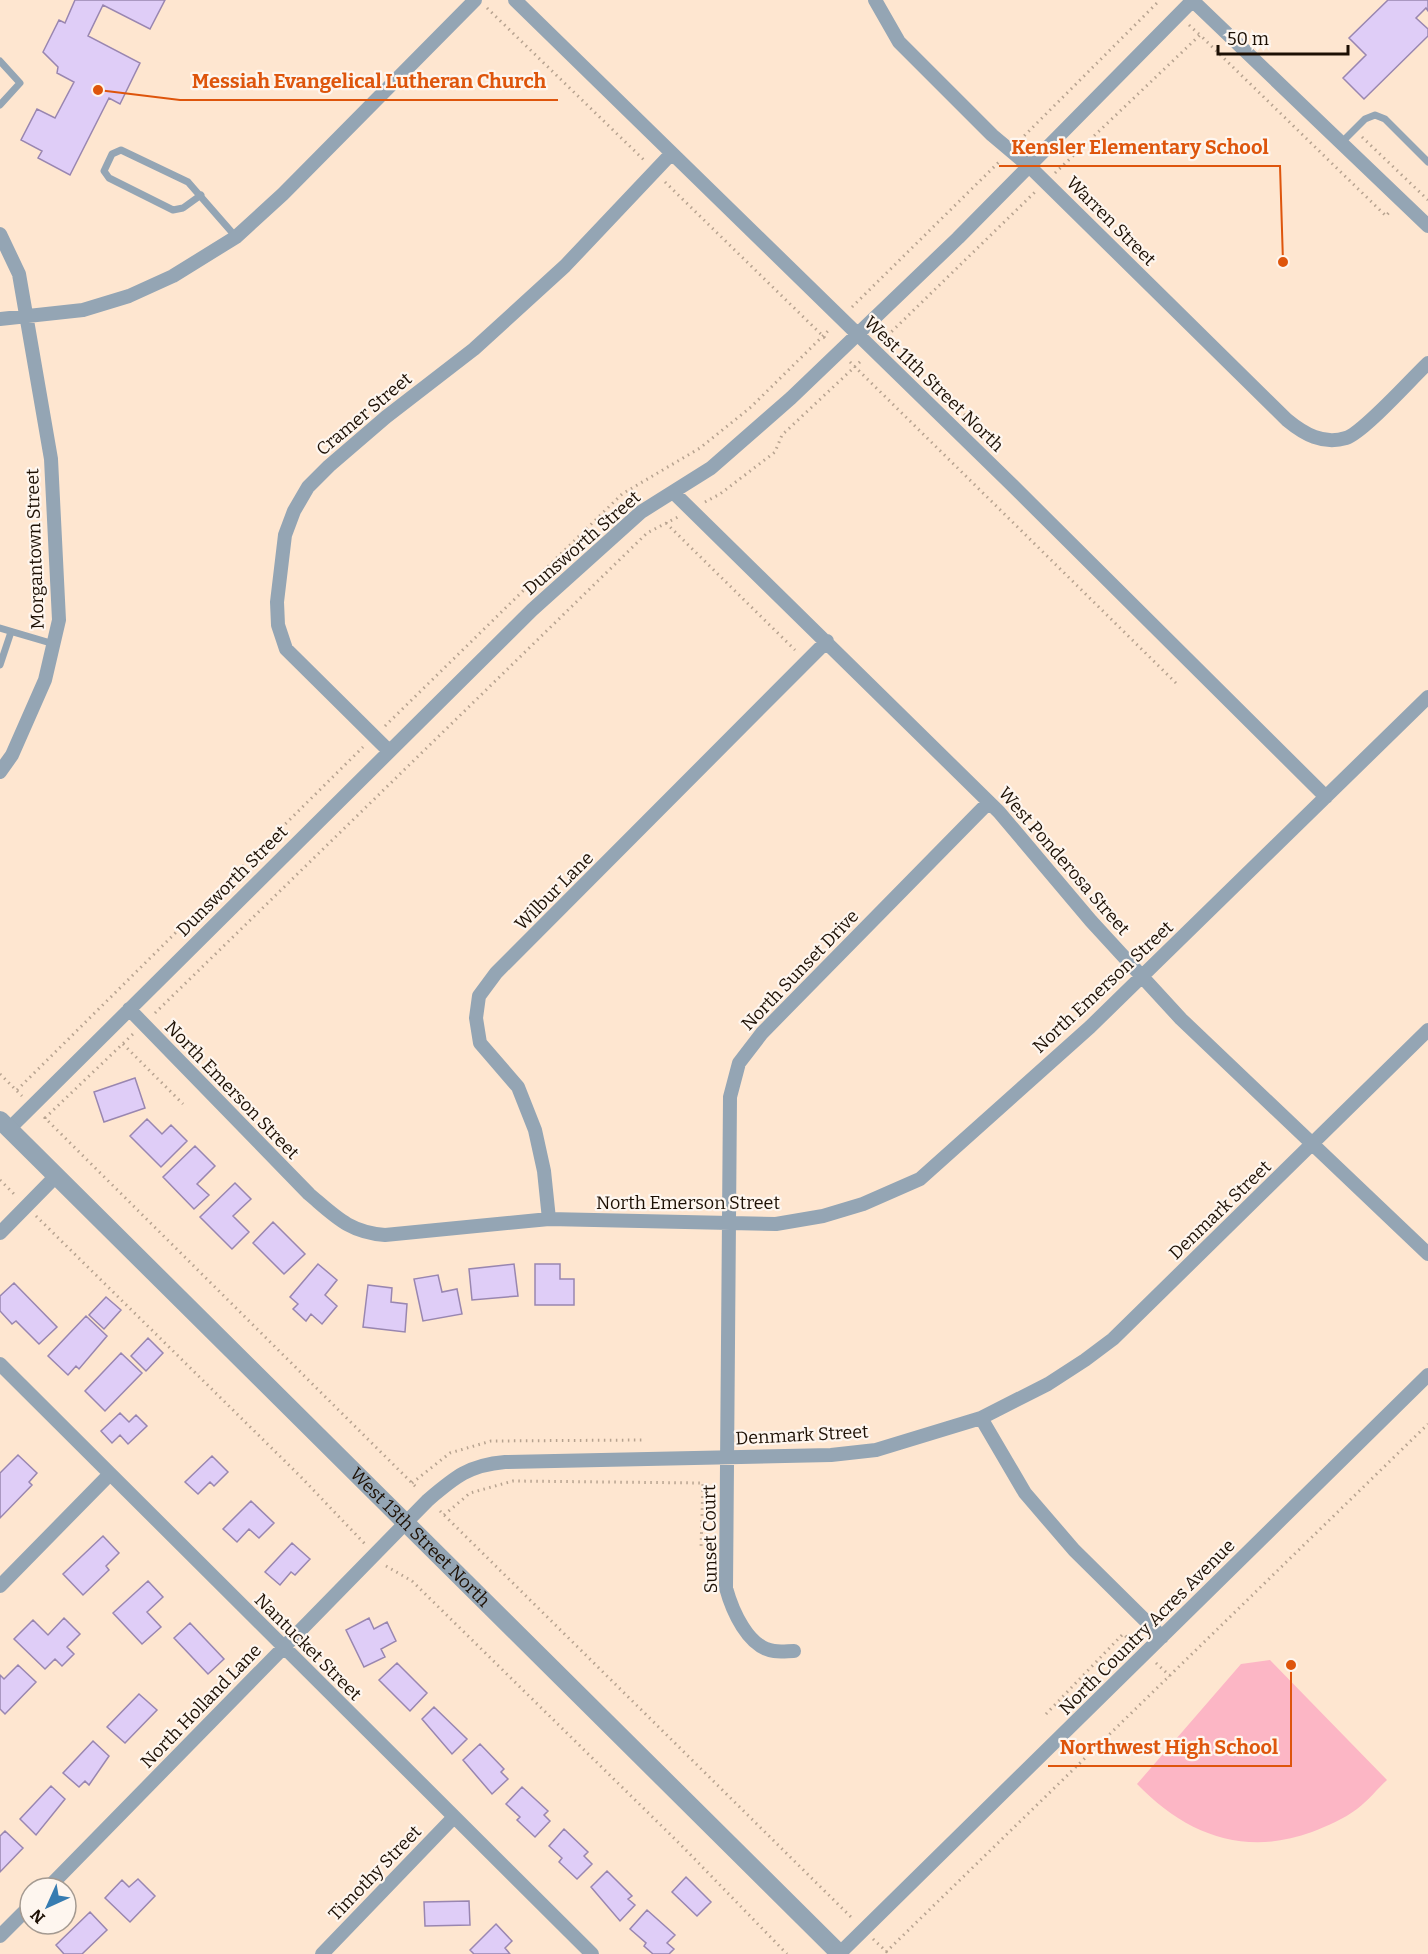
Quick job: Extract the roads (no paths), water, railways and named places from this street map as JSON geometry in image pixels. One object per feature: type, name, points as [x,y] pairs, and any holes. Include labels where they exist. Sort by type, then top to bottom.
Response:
[{"type":"street","points":[[0,319],[83,310],[129,296],[173,276],[236,237],[283,194],[475,0]]},
{"type":"street","name":"West 11th Street North","points":[[515,0],[1326,797]]},
{"type":"street","name":"Warren Street","points":[[875,0],[899,42],[992,135],[1030,166],[1287,420],[1306,435],[1326,439],[1347,438],[1428,363]]},
{"type":"street","points":[[1192,0],[1428,226]]},
{"type":"street","name":"Dunsworth Street","points":[[4,1125],[32,1106],[532,610],[641,512],[711,468],[791,398],[1030,166],[1192,0]]},
{"type":"street","name":"Cramer Street","points":[[389,751],[286,649],[278,625],[277,602],[285,535],[294,511],[308,487],[329,466],[386,417],[474,349],[565,266],[671,154]]},
{"type":"street","name":"Morgantown Street","points":[[0,234],[20,274],[51,459],[59,620],[45,680],[12,755],[0,772]]},
{"type":"street","name":"West Ponderosa Street","points":[[673,492],[989,802],[1181,1019],[1428,1254]]},
{"type":"street","name":"Wilbur Lane","points":[[549,1219],[544,1171],[535,1130],[518,1088],[480,1043],[476,1018],[479,996],[496,973],[827,641]]},
{"type":"street","name":"North Emerson Street","points":[[129,1009],[309,1194],[337,1218],[362,1233],[385,1235],[549,1219],[776,1224],[823,1216],[863,1204],[920,1179],[1090,1027],[1428,697]]},
{"type":"street","name":"North Sunset Drive","points":[[726,1457],[730,1097],[739,1063],[762,1033],[989,802]]},
{"type":"street","name":"Denmark Street","points":[[405,1522],[428,1500],[466,1470],[483,1464],[831,1455],[876,1450],[981,1418],[1048,1384],[1113,1339],[1428,1030]]},
{"type":"street","name":"West 13th Street North","points":[[4,1125],[840,1954]]},
{"type":"street","points":[[0,1233],[56,1176]]},
{"type":"street","name":"Nantucket Street","points":[[0,1364],[592,1954]]},
{"type":"street","name":"North Country Acres Avenue","points":[[840,1954],[1428,1375]]},
{"type":"street","points":[[981,1418],[1024,1493],[1074,1550],[1162,1637]]},
{"type":"street","name":"Sunset Court","points":[[726,1457],[724,1556],[726,1588],[731,1608],[752,1639],[772,1652],[794,1651]]},
{"type":"street","points":[[0,1586],[110,1474]]},
{"type":"street","name":"North Holland Lane","points":[[60,1876],[254,1680],[282,1647],[405,1522]]},
{"type":"street","name":"Timothy Street","points":[[322,1954],[453,1818]]},
{"type":"street","points":[[0,1936],[18,1918]]},
{"type":"lane","points":[[0,61],[20,83],[0,105]]},
{"type":"lane","points":[[1342,142],[1365,119],[1375,115],[1385,119],[1428,162]]},
{"type":"lane","points":[[201,195],[183,208],[172,210],[108,178],[104,171],[112,154],[121,150],[188,182],[201,195],[236,237]]},
{"type":"lane","points":[[0,628],[54,644]]},
{"type":"lane","points":[[0,665],[11,632]]},
{"type":"place","name":"Messiah Evangelical Lutheran Church","points":[[98,90]]},
{"type":"place","name":"Kensler Elementary School","points":[[1283,262]]},
{"type":"place","name":"Northwest High School","points":[[1291,1665]]}]
